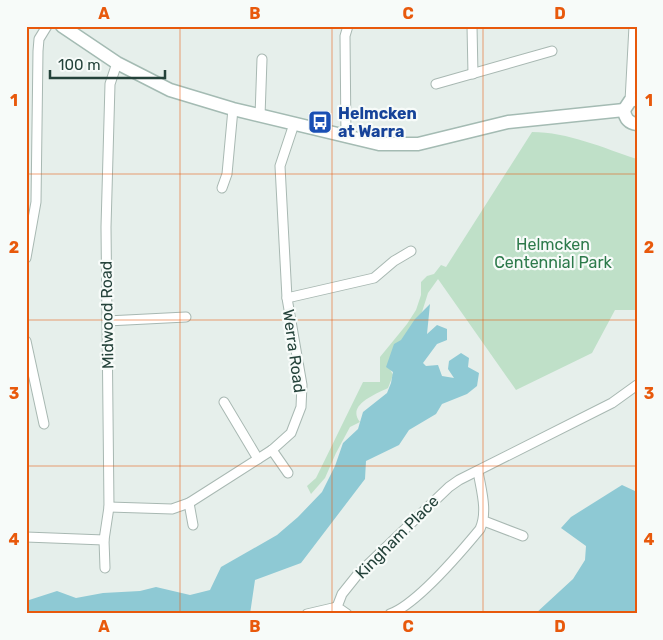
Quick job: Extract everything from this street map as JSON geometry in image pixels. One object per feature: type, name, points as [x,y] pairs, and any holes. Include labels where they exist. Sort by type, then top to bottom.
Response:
[{"type":"main road","points":[[62,26],[117,63],[170,90],[233,110],[379,144],[418,144],[508,122],[554,116],[632,112]]},
{"type":"street","points":[[26,258],[36,202],[38,51],[40,39],[47,26]]},
{"type":"street","points":[[346,137],[345,36],[348,26]]},
{"type":"street","points":[[472,26],[473,74]]},
{"type":"street","points":[[632,112],[634,26]]},
{"type":"street","points":[[436,84],[552,51]]},
{"type":"street","points":[[260,116],[262,59]]},
{"type":"street","name":"Midwood Road","points":[[105,568],[104,540],[109,507],[106,227],[110,84],[117,63]]},
{"type":"street","points":[[222,188],[227,174],[233,110]]},
{"type":"street","name":"Werra Road","points":[[109,507],[172,509],[189,503],[272,450],[291,433],[301,408],[302,385],[287,298],[280,166],[294,124]]},
{"type":"street","points":[[287,298],[374,278],[394,261],[411,251]]},
{"type":"street","points":[[107,321],[186,318]]},
{"type":"street","points":[[26,341],[44,424]]},
{"type":"street","name":"Kingham Place","points":[[337,607],[342,594],[358,574],[449,487],[459,480],[612,403],[637,385]]},
{"type":"street","points":[[224,402],[258,459]]},
{"type":"street","points":[[272,450],[288,473]]},
{"type":"street","points":[[390,614],[401,608],[430,584],[480,530],[484,521],[484,506],[478,471]]},
{"type":"street","points":[[189,503],[193,525]]},
{"type":"street","points":[[484,521],[523,536]]},
{"type":"street","points":[[26,536],[104,540]]},
{"type":"street","points":[[307,614],[337,607],[347,614]]},
{"type":"green space","name":"Helmcken Centennial Park","points":[[532,132],[572,138],[637,159],[637,310],[615,310],[592,353],[516,390],[438,279],[428,293],[422,312],[390,369],[393,375],[388,388],[370,397],[360,405],[357,410],[357,416],[360,422],[350,427],[325,478],[311,494],[307,486],[316,478],[363,382],[380,382],[380,357],[416,310],[421,295],[421,282],[427,276],[434,274],[441,265],[446,267]]},
{"type":"water","points":[[430,304],[427,334],[437,325],[447,329],[447,340],[437,344],[423,363],[426,366],[438,365],[442,376],[454,378],[448,369],[449,361],[461,353],[469,358],[468,367],[479,373],[477,386],[467,394],[442,404],[436,414],[409,430],[399,445],[366,461],[365,479],[301,563],[255,580],[250,614],[26,614],[26,601],[57,591],[76,598],[103,593],[140,591],[156,587],[190,595],[210,590],[221,567],[277,535],[322,492],[335,466],[343,443],[358,429],[363,412],[387,393],[393,372],[386,367],[394,344],[401,340],[415,319]]},
{"type":"water","points":[[622,485],[635,491],[637,489],[637,614],[535,614],[573,579],[585,560],[586,546],[561,528],[571,517]]},
{"type":"place","name":"Helmcken at Warra","points":[[320,122]]}]
